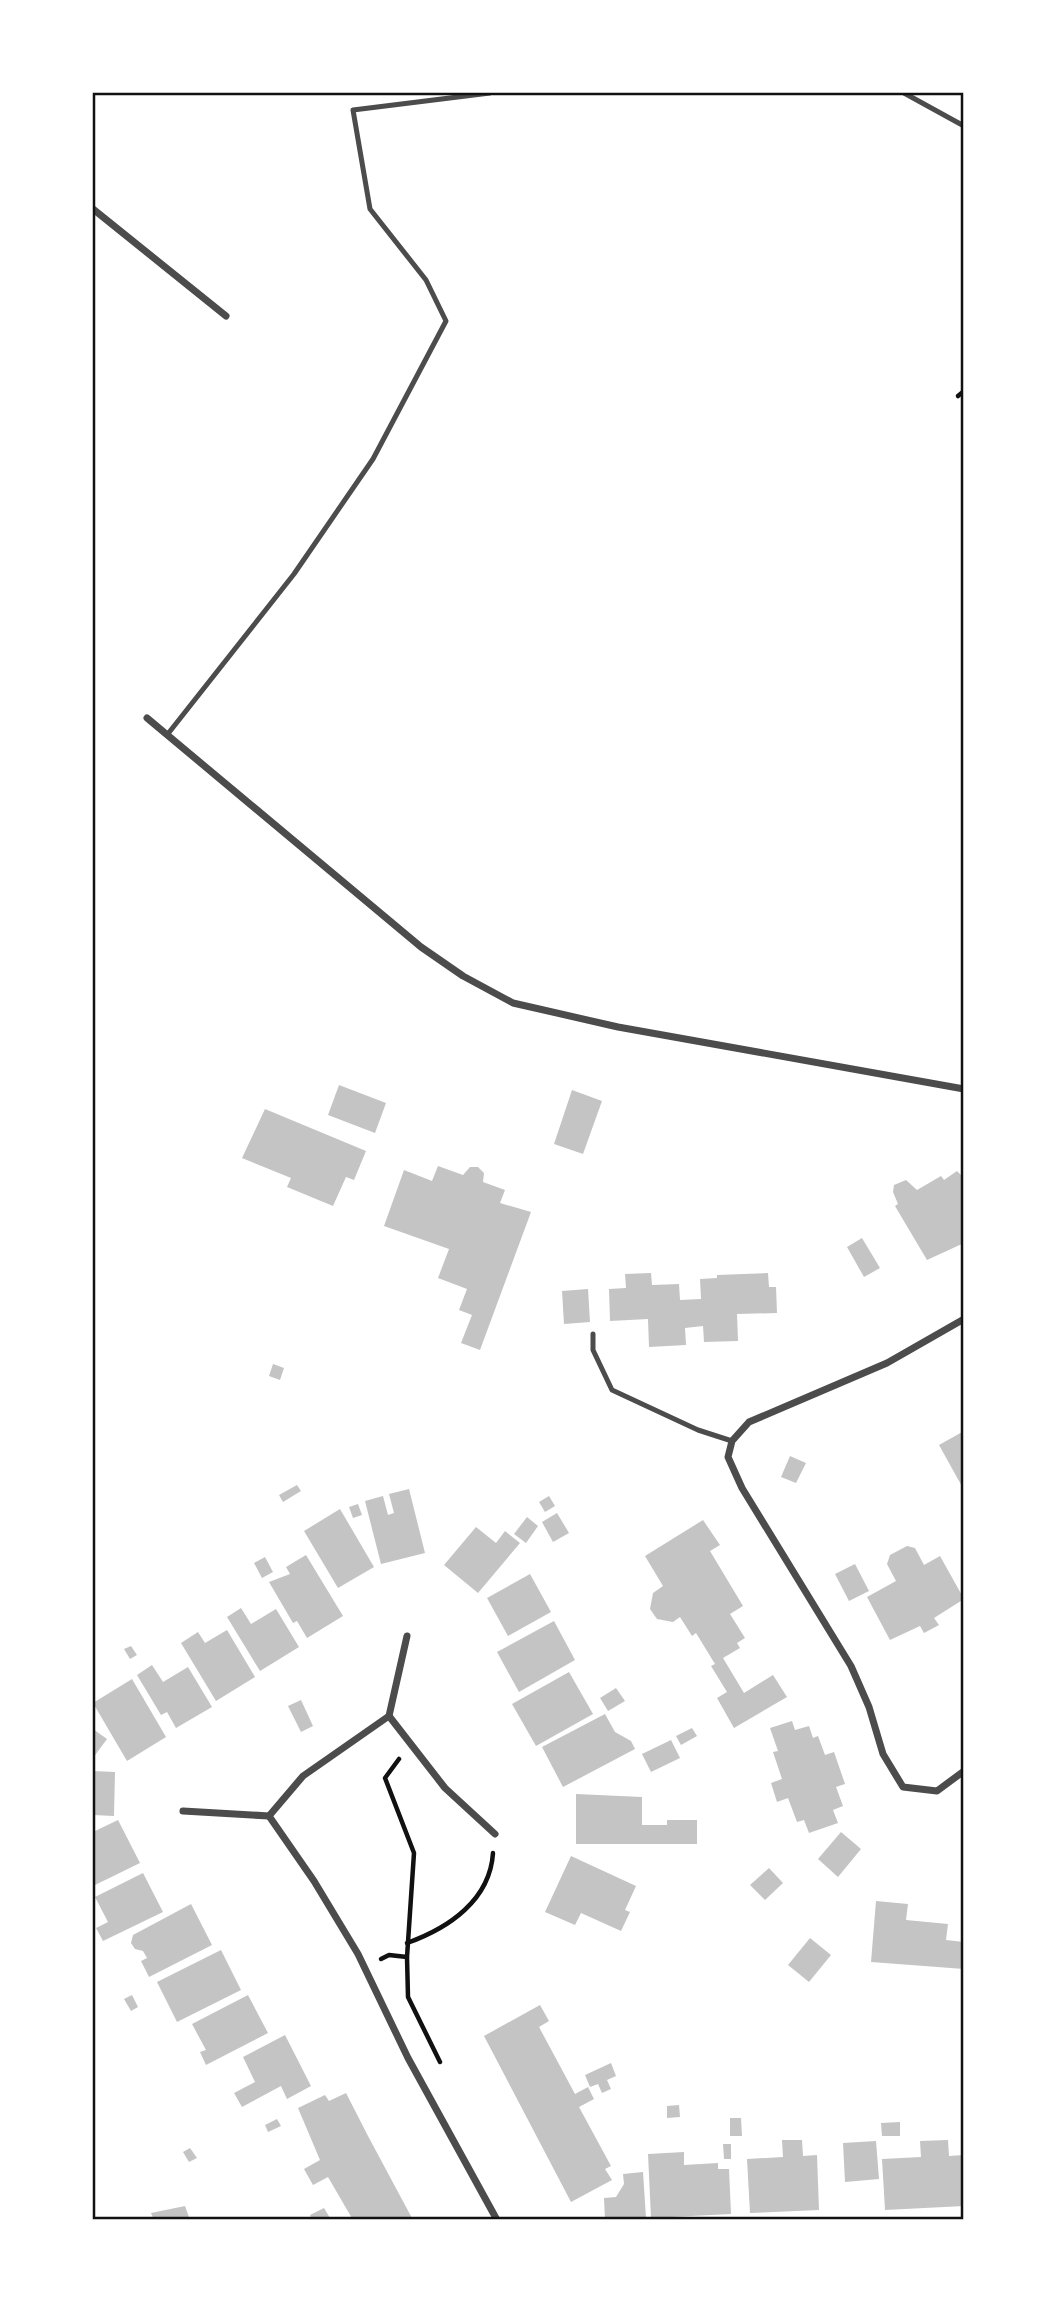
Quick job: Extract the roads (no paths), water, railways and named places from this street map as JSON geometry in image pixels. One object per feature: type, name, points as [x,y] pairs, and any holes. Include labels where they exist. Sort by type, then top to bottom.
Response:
[{"type":"street","points":[[93,208],[226,316]]},
{"type":"street","points":[[147,718],[421,947],[463,976],[513,1003],[618,1027],[964,1089]]},
{"type":"street","points":[[964,1319],[887,1363],[749,1422],[732,1441],[728,1457],[742,1488],[851,1666],[869,1707],[883,1754],[903,1787],[937,1791],[964,1771]]},
{"type":"street","points":[[269,1816],[303,1776],[389,1716],[407,1636]]},
{"type":"street","points":[[389,1716],[445,1788],[495,1834]]},
{"type":"street","points":[[183,1811],[269,1816]]},
{"type":"street","points":[[269,1816],[314,1881],[358,1954],[408,2058],[497,2220]]},
{"type":"lane","points":[[167,735],[294,574],[373,459],[446,321],[426,280],[370,209],[353,110],[489,93]]},
{"type":"lane","points":[[904,93],[964,126]]},
{"type":"lane","points":[[593,1334],[593,1350],[612,1390],[698,1430],[732,1441]]}]
